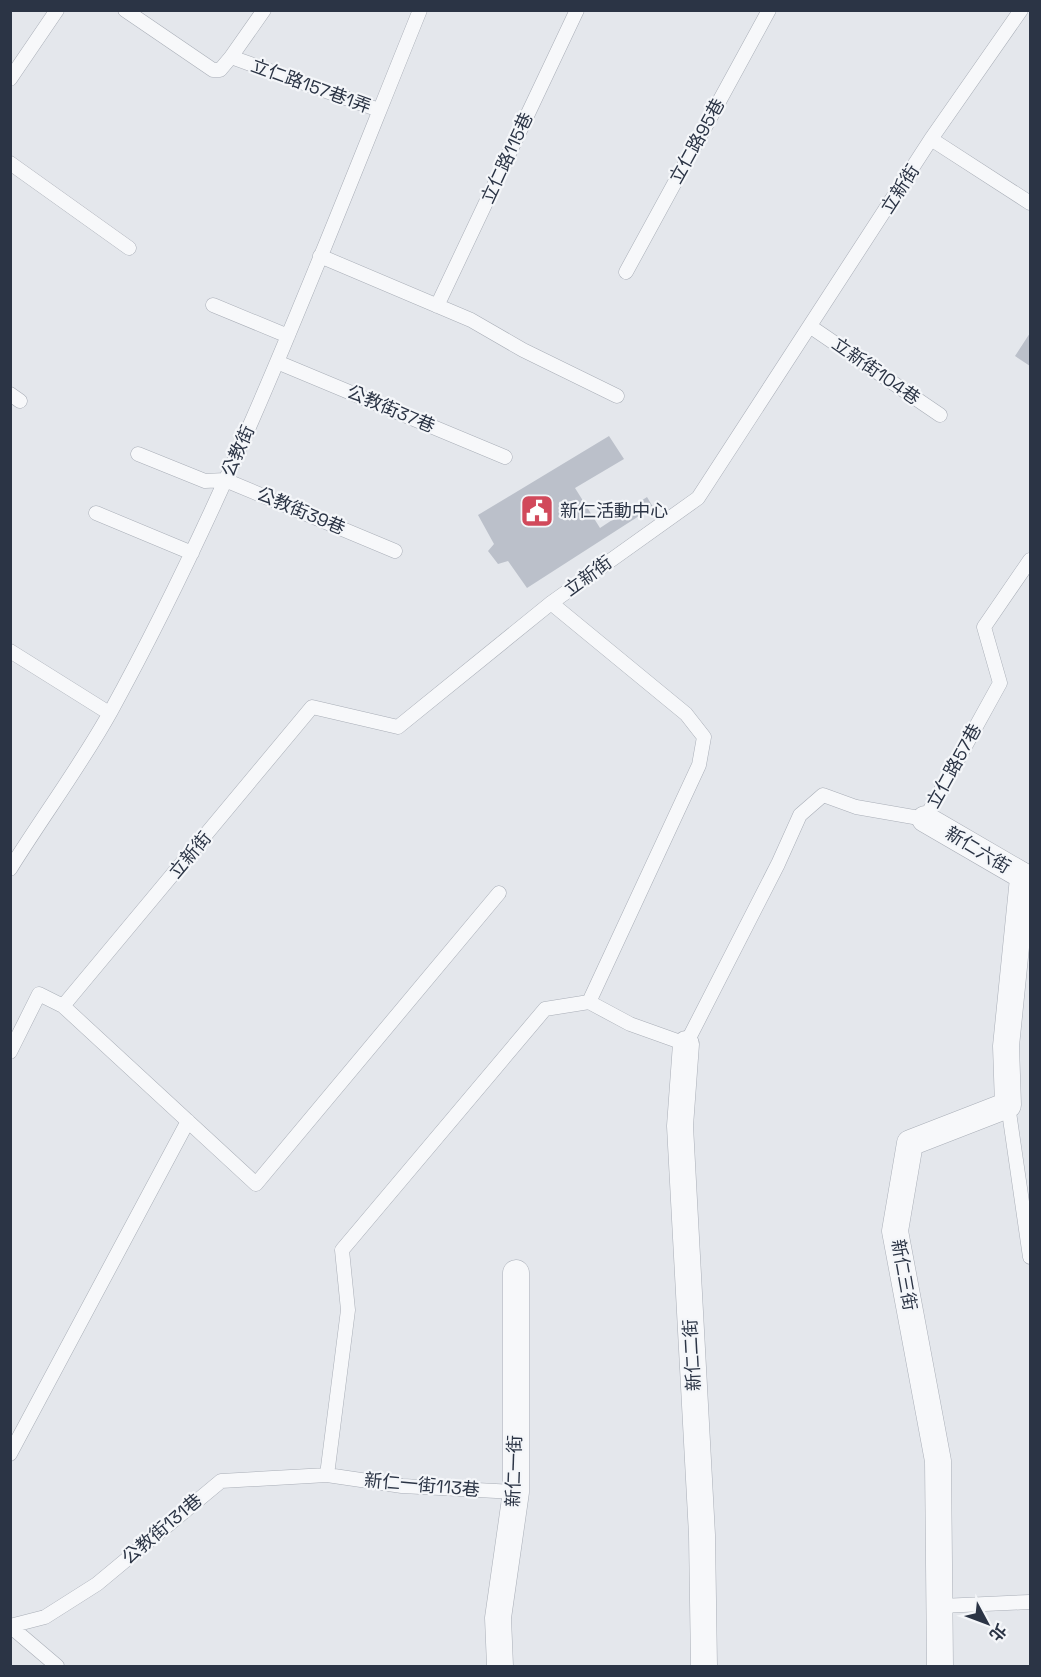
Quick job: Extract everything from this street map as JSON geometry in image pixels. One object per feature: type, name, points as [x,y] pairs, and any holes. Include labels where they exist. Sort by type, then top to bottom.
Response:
[{"type":"street","name":"新仁六街","points":[[926,819],[1027,879]]},
{"type":"street","points":[[1008,1105],[1006,1046],[1027,879]]},
{"type":"street","name":"新仁二街","points":[[686,1044],[680,1126],[702,1534],[704,1666]]},
{"type":"street","name":"新仁三街","points":[[940,1666],[938,1461],[895,1232],[910,1143],[1008,1105]]},
{"type":"street","name":"新仁一街","points":[[500,1666],[498,1618],[516,1492],[516,1273]]},
{"type":"lane","points":[[10,79],[57,10]]},
{"type":"lane","name":"立仁路157巷1弄","points":[[125,10],[213,70],[220,70],[231,57],[379,110]]},
{"type":"lane","points":[[231,57],[264,10]]},
{"type":"lane","name":"公教街","points":[[13,861],[109,713],[192,553],[288,336],[420,10]]},
{"type":"lane","name":"立仁路115巷","points":[[437,306],[577,10]]},
{"type":"lane","name":"立仁路95巷","points":[[626,272],[769,10]]},
{"type":"lane","name":"立新街","points":[[63,1006],[312,707],[398,727],[551,603],[698,498],[932,139],[1021,10]]},
{"type":"lane","points":[[932,139],[1030,203]]},
{"type":"lane","points":[[10,163],[129,248]]},
{"type":"lane","points":[[321,256],[471,320],[523,350],[617,396]]},
{"type":"lane","points":[[213,305],[288,336]]},
{"type":"lane","name":"立新街104巷","points":[[811,327],[940,415]]},
{"type":"lane","name":"公教街37巷","points":[[277,362],[505,457]]},
{"type":"lane","name":"公教街39巷","points":[[138,454],[205,481],[225,480],[395,551]]},
{"type":"lane","points":[[96,513],[192,553]]},
{"type":"lane","name":"立仁路57巷","points":[[686,1044],[778,864],[800,815],[823,795],[856,807],[926,819],[1000,683],[984,627],[1030,560]]},
{"type":"lane","points":[[551,603],[686,714],[704,737],[699,765],[589,1002]]},
{"type":"lane","points":[[10,651],[109,713]]},
{"type":"lane","points":[[10,1052],[39,994],[63,1006],[256,1184],[499,893]]},
{"type":"lane","points":[[327,1475],[348,1310],[342,1250],[545,1009],[589,1002],[630,1024],[686,1044]]},
{"type":"lane","points":[[1008,1105],[1030,1257]]},
{"type":"lane","points":[[10,1454],[188,1121]]},
{"type":"lane","name":"新仁一街113巷","points":[[327,1475],[402,1486],[516,1492]]},
{"type":"lane","name":"公教街131巷","points":[[10,1626],[45,1617],[97,1584],[220,1481],[327,1475]]},
{"type":"lane","points":[[941,1606],[1030,1602]]},
{"type":"lane","points":[[10,1626],[57,1666]]},
{"type":"building","points":[[1030,333],[1030,366],[1015,356]]},
{"type":"building","name":"新仁活動中心","points":[[609,436],[624,459],[575,488],[600,528],[647,497],[653,507],[527,588],[508,561],[498,564],[488,551],[494,544],[478,515]]},
{"type":"place","name":"新仁活動中心","points":[[537,511]]}]
